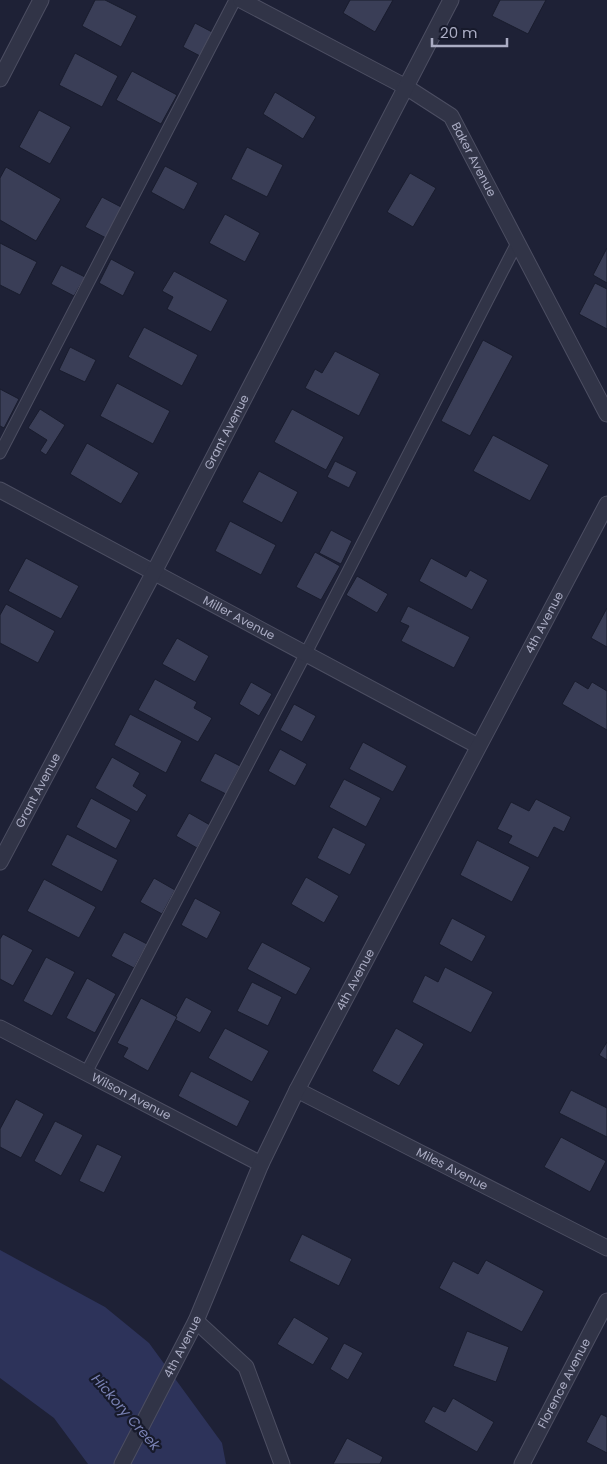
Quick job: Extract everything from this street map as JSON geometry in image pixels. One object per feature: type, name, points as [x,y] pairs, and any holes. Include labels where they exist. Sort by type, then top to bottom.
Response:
[{"type":"street","points":[[0,79],[41,0]]},
{"type":"street","name":"Baker Avenue","points":[[241,0],[406,87],[451,116],[607,414]]},
{"type":"street","name":"Grant Avenue","points":[[0,862],[154,572],[451,0]]},
{"type":"street","name":"Miller Avenue","points":[[0,490],[478,746]]},
{"type":"street","name":"4th Avenue","points":[[122,1464],[196,1320],[261,1164],[297,1090],[607,504]]},
{"type":"street","name":"Wilson Avenue","points":[[0,1028],[261,1164]]},
{"type":"street","name":"Miles Avenue","points":[[297,1090],[607,1248]]},
{"type":"street","name":"Florence Avenue","points":[[522,1464],[607,1302]]},
{"type":"street","points":[[196,1320],[246,1367],[282,1464]]},
{"type":"lane","points":[[0,454],[235,0]]},
{"type":"lane","points":[[86,1073],[518,243]]},
{"type":"water","name":"Hickory Creek","points":[[0,1250],[105,1307],[149,1343],[222,1443],[226,1464],[88,1464],[54,1418],[0,1378]]},
{"type":"building","points":[[95,0],[105,0],[137,16],[121,47],[82,26]]},
{"type":"building","points":[[350,0],[393,0],[375,32],[343,13]]},
{"type":"building","points":[[500,0],[546,0],[528,34],[492,16]]},
{"type":"building","points":[[195,23],[212,32],[200,56],[183,47]]},
{"type":"building","points":[[75,53],[118,76],[102,107],[59,85]]},
{"type":"building","points":[[132,71],[177,95],[161,124],[116,100]]},
{"type":"building","points":[[275,92],[316,117],[303,139],[263,114]]},
{"type":"building","points":[[39,110],[71,127],[50,164],[19,147]]},
{"type":"building","points":[[247,147],[283,165],[267,197],[231,179]]},
{"type":"building","points":[[165,166],[198,183],[184,210],[151,192]]},
{"type":"building","points":[[6,167],[61,199],[36,241],[0,220],[0,178]]},
{"type":"building","points":[[410,173],[436,188],[413,227],[387,212]]},
{"type":"building","points":[[102,197],[123,208],[106,238],[85,227]]},
{"type":"building","points":[[225,214],[260,233],[245,262],[209,243]]},
{"type":"building","points":[[0,243],[37,262],[20,295],[0,285]]},
{"type":"building","points":[[607,248],[607,283],[593,275]]},
{"type":"building","points":[[111,259],[135,272],[123,296],[99,283]]},
{"type":"building","points":[[61,265],[85,277],[74,296],[51,284]]},
{"type":"building","points":[[174,271],[228,300],[211,332],[167,309],[173,297],[162,291]]},
{"type":"building","points":[[595,283],[607,289],[607,329],[579,314]]},
{"type":"building","points":[[144,327],[198,355],[182,386],[128,357]]},
{"type":"building","points":[[483,340],[513,356],[470,436],[441,421]]},
{"type":"building","points":[[70,347],[96,360],[85,382],[59,370]]},
{"type":"building","points":[[335,351],[380,374],[359,416],[305,388],[315,369],[322,373]]},
{"type":"building","points":[[117,383],[170,411],[153,444],[100,416]]},
{"type":"building","points":[[0,389],[19,399],[4,428],[0,426]]},
{"type":"building","points":[[40,409],[65,425],[46,455],[40,451],[47,440],[28,428]]},
{"type":"building","points":[[292,409],[344,437],[326,470],[274,442]]},
{"type":"building","points":[[493,435],[549,465],[530,501],[473,471]]},
{"type":"building","points":[[87,443],[139,473],[121,504],[70,474]]},
{"type":"building","points":[[335,461],[357,472],[349,488],[327,477]]},
{"type":"building","points":[[259,471],[298,492],[282,523],[242,502]]},
{"type":"building","points":[[230,521],[276,545],[261,575],[215,551]]},
{"type":"building","points":[[331,530],[352,541],[341,564],[319,553]]},
{"type":"building","points":[[315,552],[340,566],[321,600],[296,587]]},
{"type":"building","points":[[26,558],[79,586],[61,619],[8,591]]},
{"type":"building","points":[[431,558],[466,577],[470,570],[488,580],[472,610],[419,581]]},
{"type":"building","points":[[357,576],[388,594],[377,613],[346,595]]},
{"type":"building","points":[[6,604],[55,631],[38,663],[0,643],[0,615]]},
{"type":"building","points":[[408,606],[470,637],[454,668],[401,641],[409,626],[400,622]]},
{"type":"building","points":[[607,608],[607,647],[591,638]]},
{"type":"building","points":[[177,638],[209,656],[195,682],[162,664]]},
{"type":"building","points":[[155,679],[197,702],[194,708],[212,718],[198,742],[138,710]]},
{"type":"building","points":[[575,681],[588,689],[592,682],[607,691],[607,730],[562,704]]},
{"type":"building","points":[[251,682],[272,694],[259,716],[239,704]]},
{"type":"building","points":[[294,704],[316,716],[302,742],[280,730]]},
{"type":"building","points":[[130,714],[182,741],[166,773],[114,745]]},
{"type":"building","points":[[363,742],[407,766],[393,792],[349,769]]},
{"type":"building","points":[[280,749],[307,764],[295,786],[268,771]]},
{"type":"building","points":[[215,753],[240,766],[226,794],[200,781]]},
{"type":"building","points":[[112,757],[140,773],[133,786],[147,795],[137,812],[95,788]]},
{"type":"building","points":[[344,779],[381,798],[366,827],[329,807]]},
{"type":"building","points":[[91,798],[131,820],[116,849],[76,827]]},
{"type":"building","points":[[536,799],[571,817],[564,832],[554,827],[538,858],[508,843],[512,836],[497,829],[511,802],[529,811]]},
{"type":"building","points":[[189,813],[210,825],[197,848],[176,836]]},
{"type":"building","points":[[333,827],[366,844],[350,875],[317,858]]},
{"type":"building","points":[[67,834],[118,860],[102,892],[51,865]]},
{"type":"building","points":[[477,840],[530,867],[512,902],[460,875]]},
{"type":"building","points":[[306,877],[339,896],[324,923],[291,904]]},
{"type":"building","points":[[154,878],[175,890],[162,914],[140,902]]},
{"type":"building","points":[[44,879],[96,907],[79,938],[27,911]]},
{"type":"building","points":[[195,898],[221,912],[207,939],[181,925]]},
{"type":"building","points":[[452,918],[486,936],[472,962],[439,944]]},
{"type":"building","points":[[124,932],[147,944],[134,968],[111,956]]},
{"type":"building","points":[[3,934],[33,950],[13,986],[0,979],[0,939]]},
{"type":"building","points":[[262,942],[311,968],[296,995],[247,969]]},
{"type":"building","points":[[46,957],[75,972],[52,1016],[23,1001]]},
{"type":"building","points":[[445,967],[493,992],[471,1033],[412,1002],[425,975],[438,982]]},
{"type":"building","points":[[87,978],[116,994],[95,1033],[66,1018]]},
{"type":"building","points":[[252,982],[282,997],[268,1026],[237,1011]]},
{"type":"building","points":[[186,997],[212,1011],[200,1033],[174,1019]]},
{"type":"building","points":[[141,998],[177,1017],[148,1071],[123,1057],[128,1048],[117,1043]]},
{"type":"building","points":[[225,1028],[269,1051],[252,1082],[208,1058]]},
{"type":"building","points":[[396,1028],[424,1044],[399,1086],[372,1071]]},
{"type":"building","points":[[607,1042],[607,1060],[599,1055]]},
{"type":"building","points":[[191,1071],[250,1101],[237,1127],[178,1096]]},
{"type":"building","points":[[571,1090],[607,1108],[607,1137],[559,1113]]},
{"type":"building","points":[[16,1099],[44,1114],[21,1158],[0,1147],[0,1129]]},
{"type":"building","points":[[55,1121],[83,1135],[61,1176],[34,1161]]},
{"type":"building","points":[[561,1137],[606,1161],[590,1192],[544,1167]]},
{"type":"building","points":[[97,1144],[122,1156],[104,1193],[79,1181]]},
{"type":"building","points":[[302,1234],[352,1259],[339,1286],[289,1261]]},
{"type":"building","points":[[486,1260],[544,1291],[522,1332],[439,1288],[453,1261],[478,1274]]},
{"type":"building","points":[[294,1317],[329,1338],[313,1365],[277,1344]]},
{"type":"building","points":[[467,1331],[509,1347],[496,1382],[453,1366]]},
{"type":"building","points":[[344,1343],[363,1353],[348,1380],[330,1369]]},
{"type":"building","points":[[453,1398],[494,1422],[477,1452],[424,1422],[433,1406],[445,1412]]},
{"type":"building","points":[[601,1414],[607,1417],[607,1453],[586,1442]]},
{"type":"building","points":[[347,1438],[383,1457],[380,1464],[333,1464]]}]
